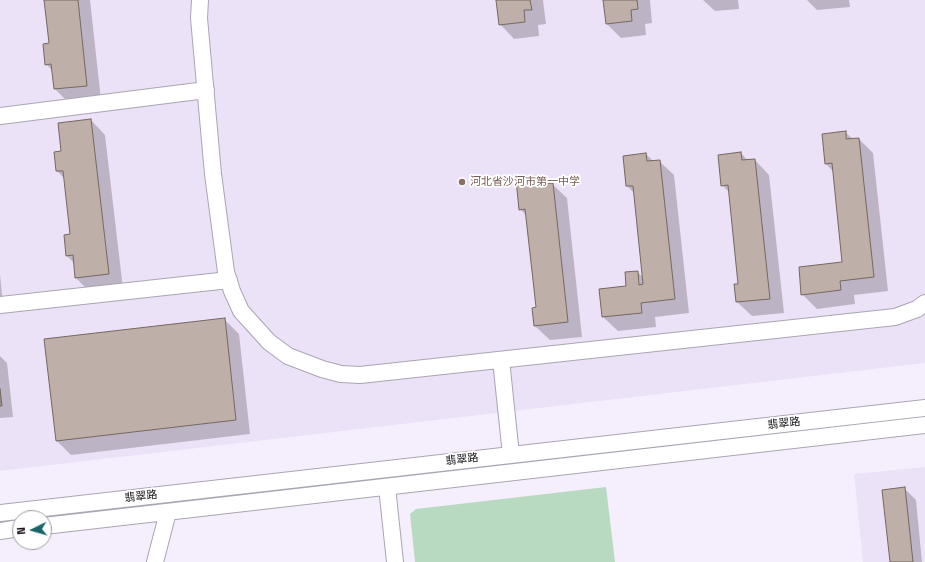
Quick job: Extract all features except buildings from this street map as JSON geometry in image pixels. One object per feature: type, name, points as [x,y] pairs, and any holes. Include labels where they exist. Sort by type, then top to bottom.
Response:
[{"type":"street","points":[[200,0],[199,18],[213,174],[226,272],[232,291],[241,311],[269,342],[288,356],[322,369],[341,374],[360,375],[895,317],[917,309],[925,303]]},
{"type":"street","points":[[0,116],[206,90]]},
{"type":"street","points":[[0,305],[229,280]]},
{"type":"street","points":[[501,360],[511,455]]},
{"type":"street","name":"翡翠路","points":[[0,513],[925,408]]},
{"type":"street","name":"翡翠路","points":[[52,525],[925,426]]},
{"type":"street","points":[[387,487],[396,562]]},
{"type":"street","points":[[155,562],[168,512]]},
{"type":"street","points":[[0,530],[12,529]]},
{"type":"shaded area","name":"河北省沙河市第一中学","points":[[0,0],[925,0],[925,363],[0,471]]},
{"type":"shaded area","points":[[925,467],[925,562],[863,562],[854,474]]},
{"type":"green space","points":[[606,487],[615,562],[415,562],[410,514],[416,509]]},
{"type":"place","name":"河北省沙河市第一中学","points":[[462,182]]}]
